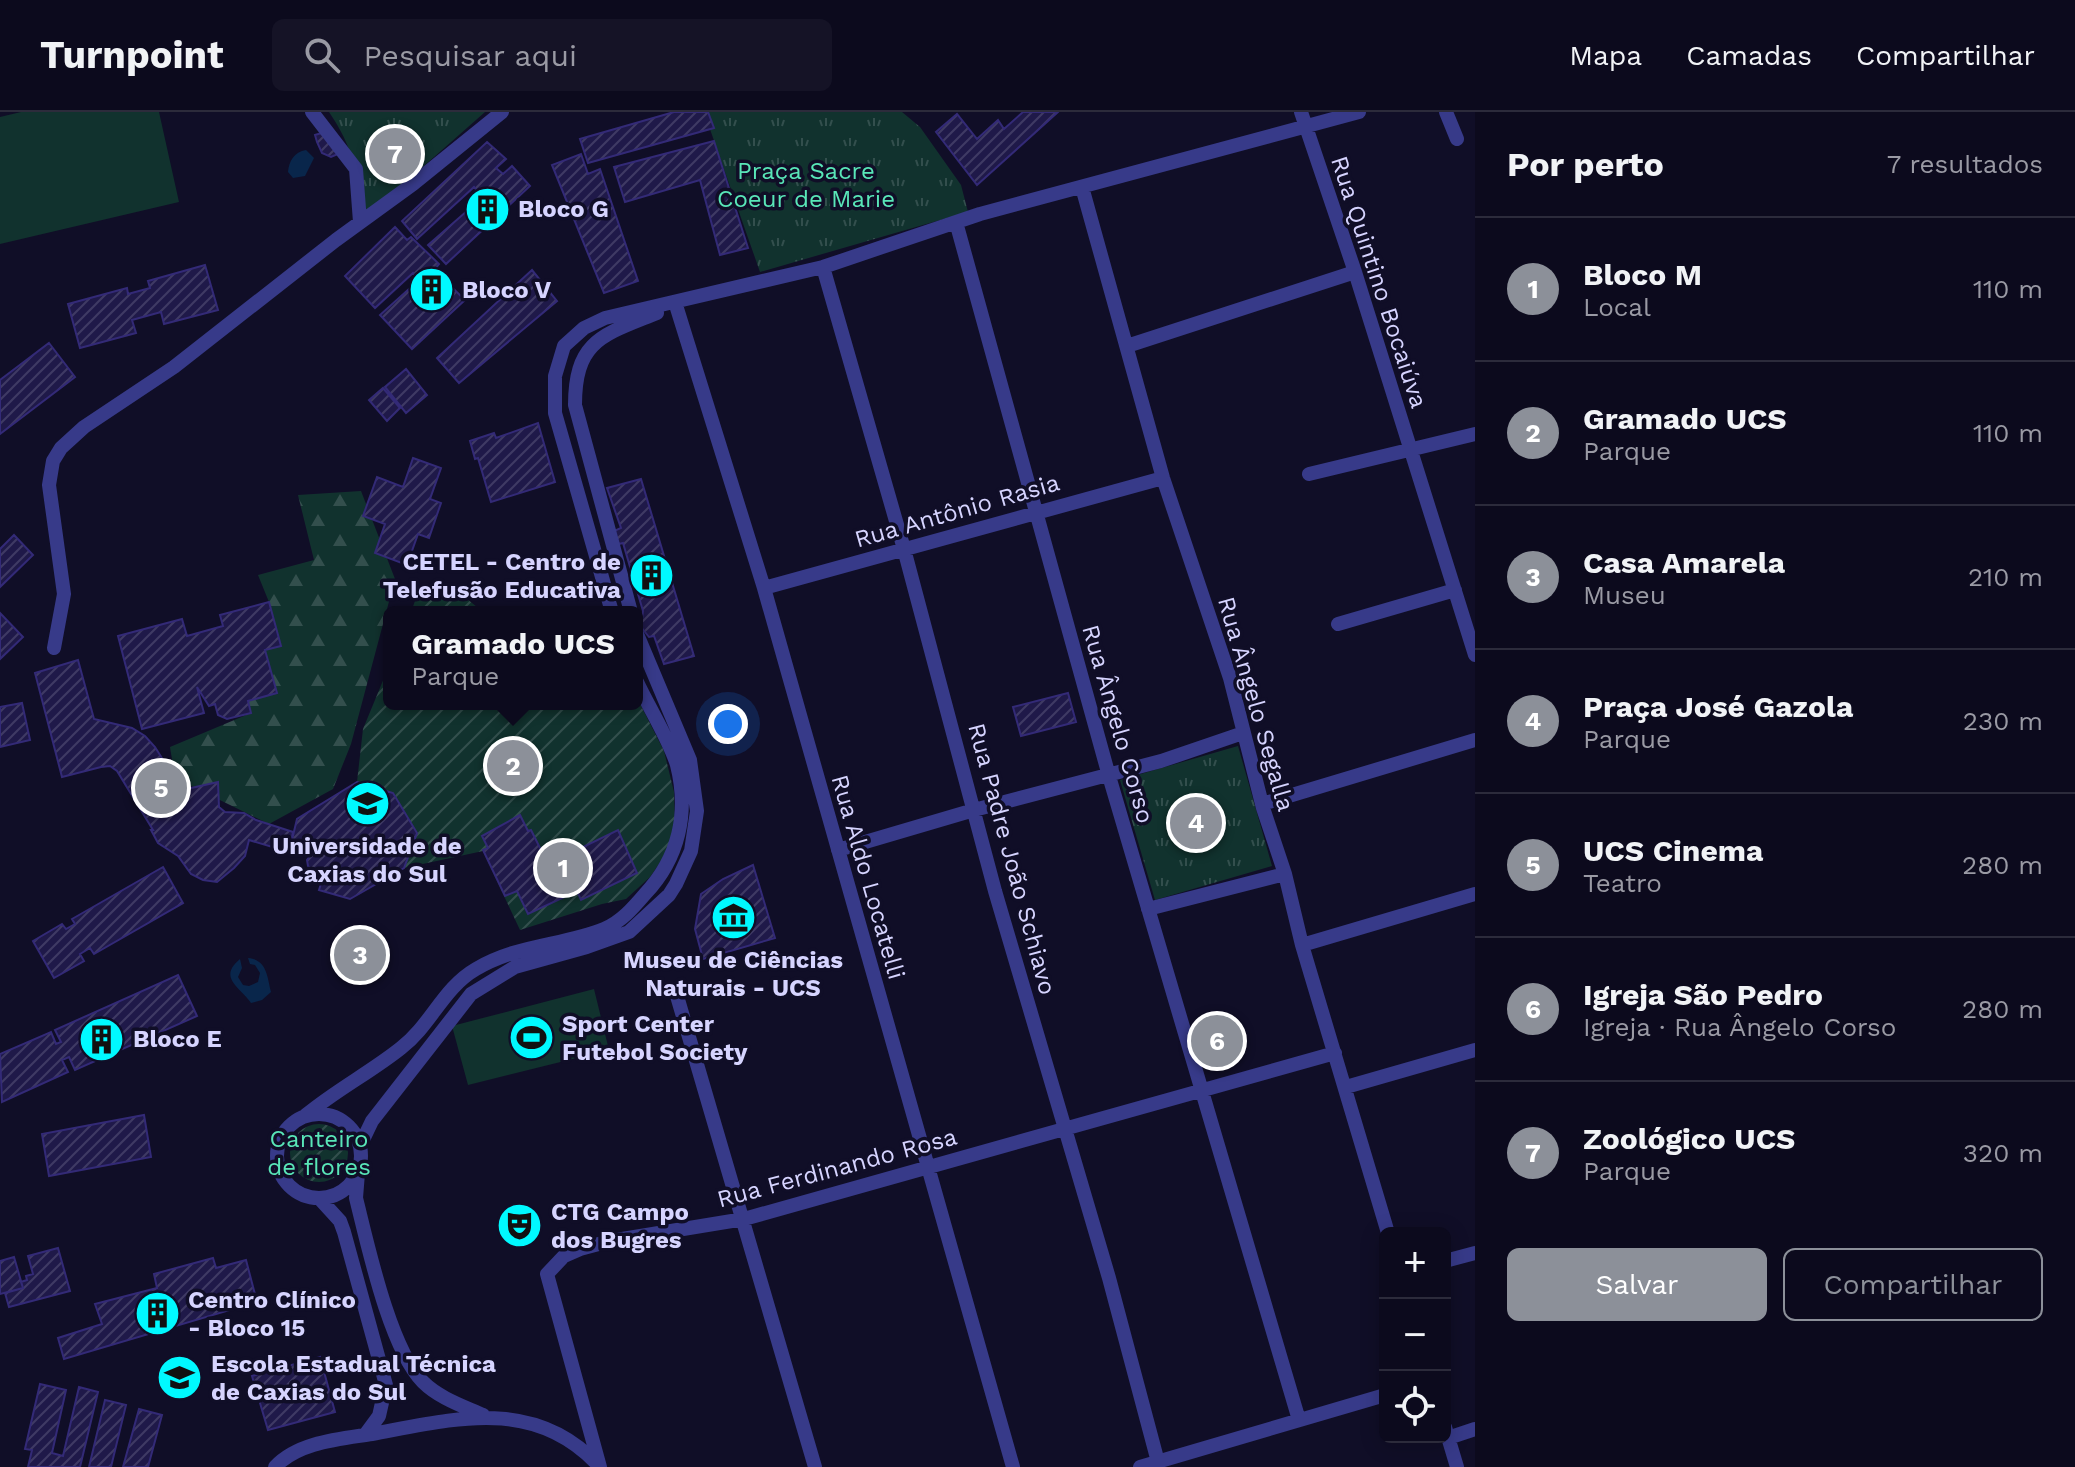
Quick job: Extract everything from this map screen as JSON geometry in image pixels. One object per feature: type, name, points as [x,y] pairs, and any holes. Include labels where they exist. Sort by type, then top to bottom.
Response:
[{"type":"street","points":[[312,112],[356,169],[360,222]]},
{"type":"street","points":[[54,648],[64,594],[49,485],[53,461],[61,448],[84,427],[174,367],[502,112]]},
{"type":"street","name":"Rua Quintino Bocaiúva","points":[[1301,112],[1355,272],[1475,655]]},
{"type":"street","points":[[610,606],[555,413],[555,376],[564,346],[584,328],[605,318],[823,267],[956,222],[1359,112]]},
{"type":"street","points":[[1446,112],[1457,139]]},
{"type":"street","name":"Rua Ângelo Segalla","points":[[1082,187],[1163,478],[1230,678],[1302,945],[1386,1227]]},
{"type":"street","name":"Rua Ângelo Corso","points":[[956,222],[1109,776],[1299,1420]]},
{"type":"street","name":"Rua Padre João Schiavo","points":[[823,267],[904,549],[995,891],[1158,1462]]},
{"type":"street","points":[[1127,346],[1355,272]]},
{"type":"street","points":[[629,606],[575,405],[575,385],[581,359],[590,346],[616,329],[678,303]]},
{"type":"street","name":"Rua Aldo Locatelli","points":[[678,303],[764,588],[1013,1467]]},
{"type":"street","points":[[1309,474],[1475,434]]},
{"type":"street","name":"Rua Antônio Rasia","points":[[764,588],[1163,478]]},
{"type":"street","points":[[1338,624],[1455,590]]},
{"type":"street","points":[[471,994],[515,967],[623,935],[669,895],[676,884],[691,851],[697,811],[690,760],[643,648]]},
{"type":"street","points":[[358,1173],[349,1186],[335,1195],[319,1198],[305,1196],[292,1189],[282,1177],[277,1164],[280,1139],[286,1128],[401,1048],[419,1032],[449,990],[475,970],[510,952],[604,929],[624,918],[661,877],[675,851],[683,805],[676,763],[643,694]]},
{"type":"street","points":[[838,850],[974,810],[1161,761],[1243,733]]},
{"type":"street","points":[[1262,804],[1475,740]]},
{"type":"street","points":[[1148,909],[1285,874]]},
{"type":"street","points":[[1302,945],[1475,894]]},
{"type":"street","points":[[360,1146],[372,1121],[471,994],[476,979],[475,970]]},
{"type":"street","points":[[677,996],[815,1467]]},
{"type":"street","points":[[1346,1087],[1475,1050]]},
{"type":"street","name":"Rua Ferdinando Rosa","points":[[600,1467],[547,1274],[564,1256],[610,1241],[744,1219],[1335,1053]]},
{"type":"street","points":[[306,1115],[319,1113],[337,1117],[352,1128],[360,1146],[362,1159],[356,1198],[401,1351],[425,1384],[449,1400],[484,1416],[548,1429],[580,1446],[600,1467]]},
{"type":"street","points":[[319,1198],[340,1221],[344,1232],[386,1385],[379,1416],[365,1435]]},
{"type":"street","points":[[1451,1259],[1475,1253]]},
{"type":"street","points":[[1140,1467],[1379,1397]]},
{"type":"street","points":[[275,1467],[283,1458],[304,1449],[365,1435],[484,1416]]},
{"type":"street","points":[[1451,1431],[1475,1429]]},
{"type":"street","points":[[1449,1443],[1457,1467]]},
{"type":"green space","points":[[21,112],[159,112],[179,202],[0,244],[0,117]]},
{"type":"green space","points":[[329,112],[485,112],[364,215],[353,161],[344,137]]},
{"type":"green space","name":"Praça Sacre Coeur de Marie","points":[[704,112],[902,112],[920,127],[961,185],[968,212],[760,272]]},
{"type":"green space","points":[[361,491],[395,579],[388,606],[383,606],[383,624],[351,744],[333,789],[269,824],[175,778],[170,747],[251,713],[248,701],[277,693],[265,650],[281,645],[258,575],[314,560],[298,495]]},
{"type":"green space","points":[[442,586],[455,589],[476,606],[413,606],[415,601]]},
{"type":"green space","points":[[383,681],[383,710],[643,710],[664,751],[674,792],[675,829],[665,855],[650,877],[626,899],[520,930],[483,851],[404,868],[417,833],[393,793],[357,782],[363,729]]},
{"type":"green space","points":[[1238,746],[1272,866],[1155,900],[1120,780]]},
{"type":"green space","name":"Sport Center Futebol Society","points":[[594,989],[609,1050],[468,1085],[452,1026]]},
{"type":"green space","name":"Canteiro de flores","points":[[319,1124],[340,1132],[348,1153],[340,1174],[319,1182],[298,1174],[290,1153],[298,1132]]},
{"type":"water","points":[[306,150],[314,158],[305,176],[293,178],[288,172],[291,161],[295,155]]},
{"type":"water","points":[[248,958],[263,965],[271,992],[262,1000],[251,1003],[231,977],[233,966],[240,959],[242,968],[238,977],[243,985],[258,982],[260,973]]},
{"type":"building","points":[[674,112],[708,112],[714,128],[588,163],[580,139]]},
{"type":"building","points":[[1023,112],[1058,112],[977,185],[936,132],[957,114],[977,139],[998,120],[1004,129]]},
{"type":"building","points":[[325,132],[338,154],[331,157],[322,153],[315,135]]},
{"type":"building","points":[[714,141],[748,248],[720,255],[700,180],[625,202],[614,167]]},
{"type":"building","name":"Bloco G","points":[[487,142],[506,159],[496,168],[503,174],[512,166],[530,186],[446,264],[428,245],[483,197],[474,187],[417,239],[402,221]]},
{"type":"building","points":[[581,154],[588,174],[600,169],[638,281],[604,293],[552,165]]},
{"type":"building","name":"Bloco V","points":[[395,227],[407,240],[411,237],[439,264],[434,270],[465,300],[412,349],[380,315],[419,280],[413,273],[375,308],[345,276]]},
{"type":"building","points":[[205,265],[218,310],[164,324],[161,312],[132,320],[136,333],[80,348],[68,304],[127,288],[128,294],[150,288],[148,281]]},
{"type":"building","points":[[532,270],[557,301],[459,383],[437,358]]},
{"type":"building","points":[[49,343],[75,377],[0,434],[0,380]]},
{"type":"building","points":[[406,369],[427,395],[406,413],[385,387]]},
{"type":"building","points":[[383,388],[400,408],[387,421],[369,400]]},
{"type":"building","points":[[538,423],[555,482],[491,502],[470,441],[494,433],[496,438]]},
{"type":"building","points":[[413,458],[441,468],[430,499],[441,503],[429,538],[418,534],[407,565],[375,553],[385,524],[363,516],[377,477],[403,487]]},
{"type":"building","name":"CETEL - Centro de Telefusão Educativa","points":[[641,479],[694,656],[664,664],[654,636],[649,637],[643,630],[643,606],[623,543],[619,544],[614,531],[621,528],[607,488]]},
{"type":"building","points":[[14,535],[33,555],[0,587],[0,549]]},
{"type":"building","points":[[269,602],[281,646],[265,650],[277,693],[248,701],[251,713],[227,719],[218,715],[215,704],[209,706],[197,687],[204,713],[142,729],[118,636],[182,619],[187,636],[223,626],[220,615]]},
{"type":"building","points":[[0,613],[23,637],[0,659]]},
{"type":"building","points":[[78,660],[94,719],[132,728],[145,736],[182,790],[218,782],[219,807],[225,812],[244,813],[293,832],[289,852],[249,840],[245,856],[234,868],[217,882],[203,880],[191,874],[178,856],[158,843],[117,771],[110,766],[62,777],[35,673]]},
{"type":"building","points":[[1068,693],[1076,722],[1021,736],[1013,707]]},
{"type":"building","points":[[22,703],[30,740],[0,747],[0,707]]},
{"type":"building","points":[[357,782],[393,793],[417,833],[404,868],[350,899],[319,890],[325,871],[315,871],[308,866],[307,860],[314,850],[291,844],[297,819]]},
{"type":"building","points":[[520,815],[548,864],[618,830],[637,873],[581,900],[577,891],[528,914],[517,891],[505,896],[483,850],[488,848],[482,836]]},
{"type":"building","name":"Museu de Ciências Naturais - UCS","points":[[753,865],[775,938],[703,959],[695,929],[701,894]]},
{"type":"building","points":[[163,867],[183,903],[94,954],[90,948],[80,954],[84,961],[54,978],[33,941],[62,924],[66,929],[75,924],[72,919]]},
{"type":"building","points":[[366,932],[374,963],[357,967],[349,937]]},
{"type":"building","name":"Bloco E","points":[[178,975],[197,1016],[75,1070],[69,1057],[62,1060],[68,1072],[2,1102],[0,1054],[51,1032],[56,1044],[61,1042],[55,1030]]},
{"type":"building","points":[[144,1115],[151,1157],[49,1176],[42,1134]]},
{"type":"building","points":[[58,1248],[70,1291],[9,1307],[5,1293],[23,1288],[21,1282],[33,1274],[28,1256]]},
{"type":"building","points":[[14,1257],[23,1288],[0,1294],[0,1261]]},
{"type":"building","name":"Centro Clínico - Bloco 15","points":[[213,1258],[216,1268],[246,1260],[257,1302],[64,1359],[58,1338],[102,1324],[95,1304],[157,1288],[154,1274]]},
{"type":"building","points":[[320,1357],[335,1412],[268,1430],[252,1376]]},
{"type":"building","points":[[40,1384],[66,1390],[52,1453],[63,1456],[79,1387],[98,1392],[80,1467],[28,1467],[32,1450],[25,1449]]},
{"type":"building","points":[[105,1400],[126,1405],[111,1467],[89,1467]]},
{"type":"building","points":[[139,1409],[162,1415],[148,1467],[123,1467]]},
{"type":"place","name":"Zoológico UCS","points":[[395,154]]},
{"type":"place","name":"Bloco G","points":[[487,209]]},
{"type":"place","name":"Bloco V","points":[[431,290]]},
{"type":"place","name":"CETEL - Centro de Telefusão Educativa","points":[[652,576]]},
{"type":"place","name":"Gramado UCS","points":[[513,766]]},
{"type":"place","name":"UCS Cinema","points":[[161,788]]},
{"type":"place","name":"Universidade de Caxias do Sul","points":[[367,804]]},
{"type":"place","name":"Praça José Gazola","points":[[1196,823]]},
{"type":"place","name":"Bloco M","points":[[563,868]]},
{"type":"place","name":"Museu de Ciências Naturais - UCS","points":[[733,918]]},
{"type":"place","name":"Casa Amarela","points":[[360,955]]},
{"type":"place","name":"Sport Center Futebol Society","points":[[531,1038]]},
{"type":"place","name":"Bloco E","points":[[102,1039]]},
{"type":"place","name":"Igreja São Pedro","points":[[1217,1041]]},
{"type":"place","name":"CTG Campo dos Bugres","points":[[520,1226]]},
{"type":"place","name":"Centro Clínico - Bloco 15","points":[[157,1314]]},
{"type":"place","name":"Escola Estadual Técnica de Caxias do Sul","points":[[180,1378]]}]
